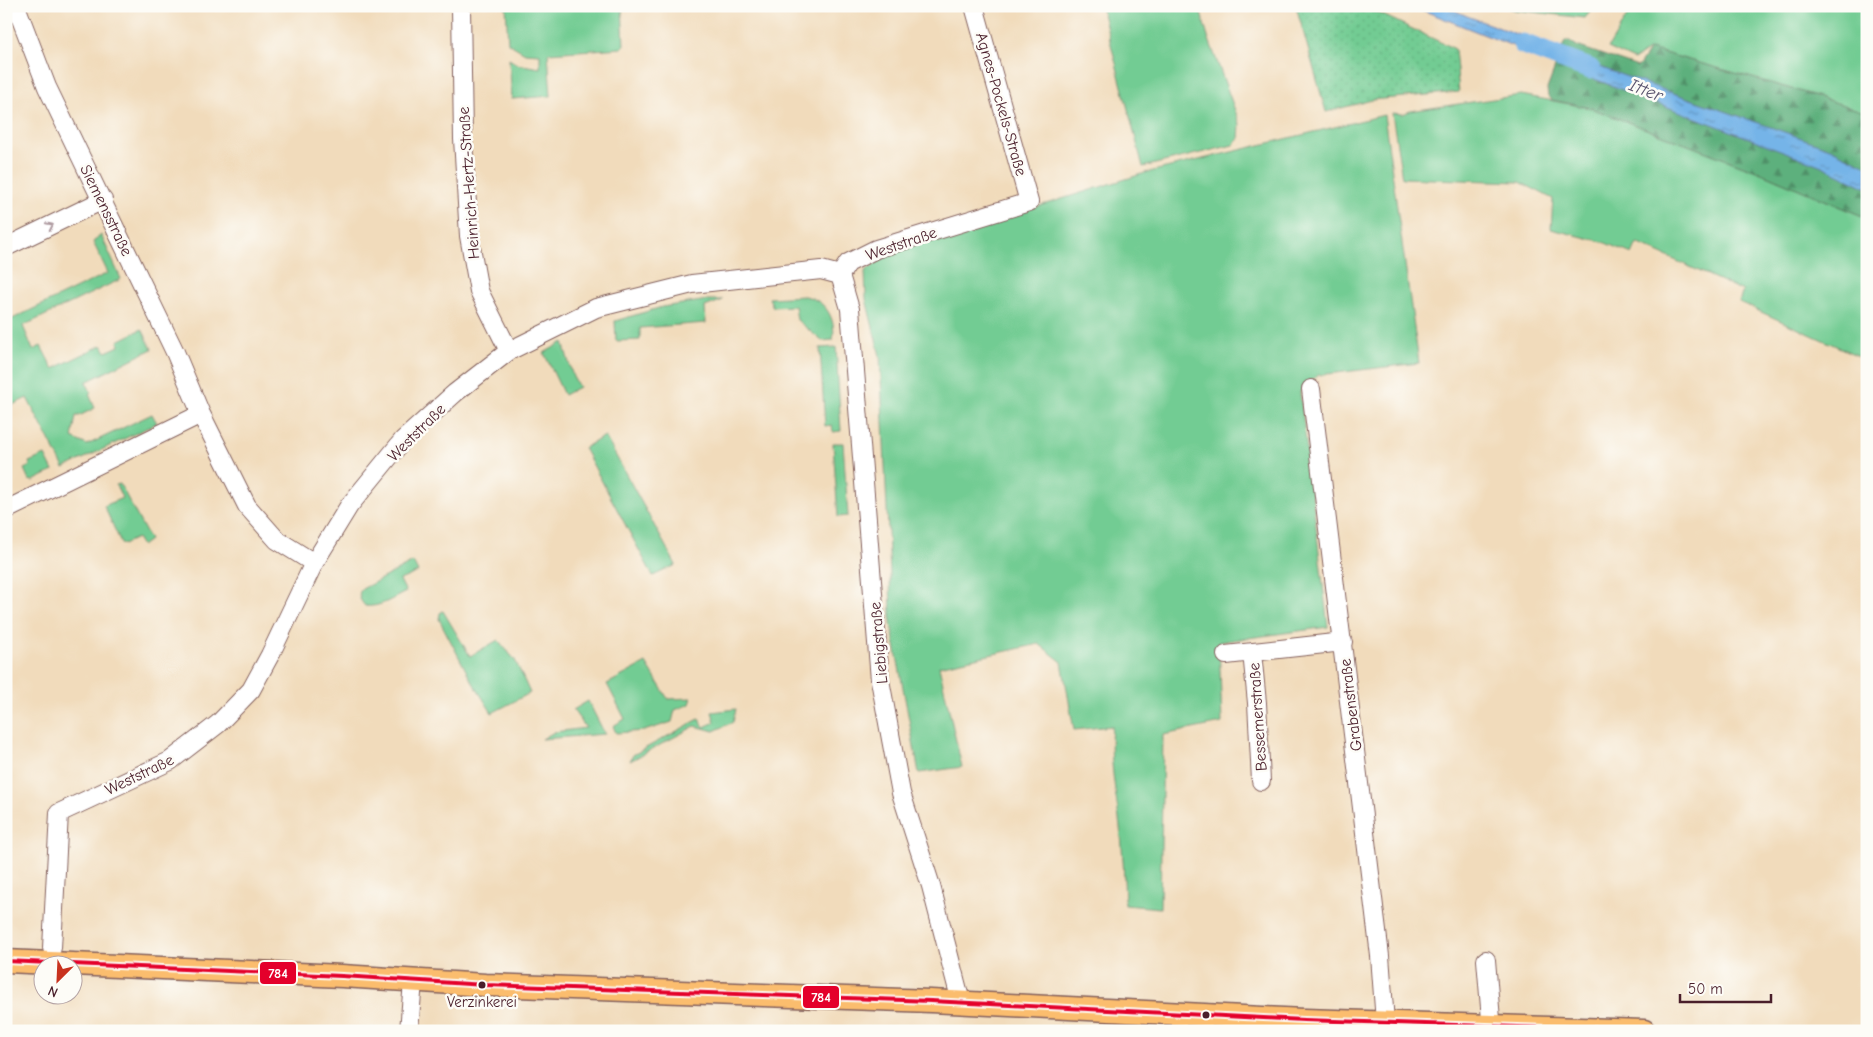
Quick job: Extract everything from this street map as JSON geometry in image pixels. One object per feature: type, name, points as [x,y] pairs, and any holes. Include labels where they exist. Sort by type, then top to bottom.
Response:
[{"type":"main road","points":[[6,961],[644,992],[961,1002],[1492,1028],[1644,1031]]},
{"type":"street","name":"Siemensstraße","points":[[16,6],[47,88],[175,352],[201,414],[247,506],[277,540],[314,563]]},
{"type":"street","name":"Heinrich-Hertz-Straße","points":[[461,6],[464,139],[469,236],[479,291],[509,352]]},
{"type":"street","name":"Agnes-Pockels-Straße","points":[[974,6],[1029,202]]},
{"type":"street","points":[[6,247],[102,200]]},
{"type":"street","name":"Weststraße","points":[[52,948],[59,813],[170,761],[218,724],[250,690],[270,655],[314,563],[349,506],[403,440],[455,393],[509,352],[596,308],[692,284],[821,270],[840,275],[848,263],[876,249],[1029,202]]},
{"type":"street","name":"Liebigstraße","points":[[840,275],[850,309],[880,680],[901,793],[931,886],[961,1002]]},
{"type":"street","name":"Grabenstraße","points":[[1311,388],[1380,956],[1385,1022]]},
{"type":"street","points":[[6,510],[201,414]]},
{"type":"street","name":"Bessemerstraße","points":[[1226,655],[1343,642]]},
{"type":"street","name":"Bessemerstraße","points":[[1252,652],[1261,781]]},
{"type":"street","points":[[1486,960],[1492,1028]]},
{"type":"street","points":[[409,1031],[412,981]]},
{"type":"green space","points":[[506,6],[622,6],[624,46],[622,48],[548,53],[551,96],[512,99],[509,59],[517,64],[540,68],[540,54],[525,53],[508,43]]},
{"type":"green space","points":[[1101,6],[1199,6],[1207,34],[1240,124],[1239,139],[1233,145],[1143,167]]},
{"type":"green space","points":[[1296,6],[1364,6],[1455,49],[1459,92],[1372,100],[1326,112]]},
{"type":"green space","points":[[1504,6],[1595,6],[1585,18],[1515,10]]},
{"type":"green space","points":[[1633,6],[1867,6],[1867,113],[1816,96],[1650,49],[1634,60],[1608,48]]},
{"type":"green space","points":[[1565,41],[1570,41],[1577,46],[1638,67],[1650,49],[1816,96],[1867,113],[1867,218],[1759,172],[1591,108],[1552,100],[1548,96],[1547,89]]},
{"type":"green space","points":[[1521,95],[1591,108],[1759,172],[1867,218],[1867,360],[1739,302],[1743,291],[1637,243],[1632,254],[1603,242],[1551,229],[1553,199],[1520,182],[1402,178],[1392,113],[1403,114],[1410,111]]},
{"type":"green space","points":[[1384,115],[1419,363],[1319,375],[1306,383],[1300,392],[1328,627],[1219,642],[1222,723],[1163,735],[1160,908],[1125,905],[1124,873],[1112,761],[1112,726],[1074,730],[1062,662],[1039,644],[939,666],[962,767],[919,773],[891,624],[880,356],[866,299],[865,271],[892,252],[1145,173]]},
{"type":"green space","points":[[101,235],[121,279],[23,326],[33,350],[41,346],[53,369],[102,345],[106,352],[119,346],[118,341],[142,329],[152,349],[86,382],[95,408],[76,416],[72,438],[87,445],[152,414],[157,423],[64,468],[27,398],[6,408],[6,322],[108,273],[93,242]]},
{"type":"green space","points":[[804,296],[818,301],[828,311],[833,325],[833,340],[822,341],[797,320],[795,306],[773,307],[769,298]]},
{"type":"green space","points":[[708,300],[723,300],[705,307],[706,323],[640,328],[640,340],[616,341],[615,321],[662,307]]},
{"type":"green space","points":[[563,342],[573,377],[579,387],[564,395],[544,353]]},
{"type":"green space","points":[[836,347],[841,431],[833,432],[832,425],[825,426],[820,348]]},
{"type":"green space","points":[[605,436],[676,565],[653,576],[584,448]]},
{"type":"green space","points":[[833,443],[843,443],[848,516],[838,517]]},
{"type":"green space","points":[[45,455],[53,471],[33,481],[29,480],[24,469],[30,466],[29,462]]},
{"type":"green space","points":[[120,484],[150,540],[142,546],[137,538],[124,544],[121,543],[104,506],[122,498],[116,485]]},
{"type":"green space","points":[[413,562],[418,572],[400,580],[406,592],[376,606],[365,606],[359,596],[362,589]]},
{"type":"green space","points":[[443,611],[470,656],[498,640],[515,660],[530,693],[492,713],[470,678],[439,619],[440,613]]},
{"type":"green space","points":[[646,663],[668,699],[692,698],[690,704],[675,710],[672,722],[644,731],[616,733],[613,726],[625,719],[607,684]]},
{"type":"green space","points":[[588,701],[605,734],[542,739],[554,732],[586,728],[573,710]]},
{"type":"green space","points":[[736,709],[733,722],[714,731],[695,726],[630,761],[633,755],[699,719],[704,727],[715,722],[712,712]]},
{"type":"water","points":[[1412,6],[1445,6],[1552,47],[1548,60]]},
{"type":"water","points":[[1565,55],[1830,148],[1867,166],[1867,188],[1822,166],[1560,66]]},
{"type":"waterway","name":"Itter","points":[[1523,44],[1590,69]]},
{"type":"transit line","name":"784","points":[[6,961],[342,976],[485,985],[931,1001],[1304,1020],[1636,1031]]},
{"type":"place","name":"Verzinkerei","points":[[482,985]]}]
